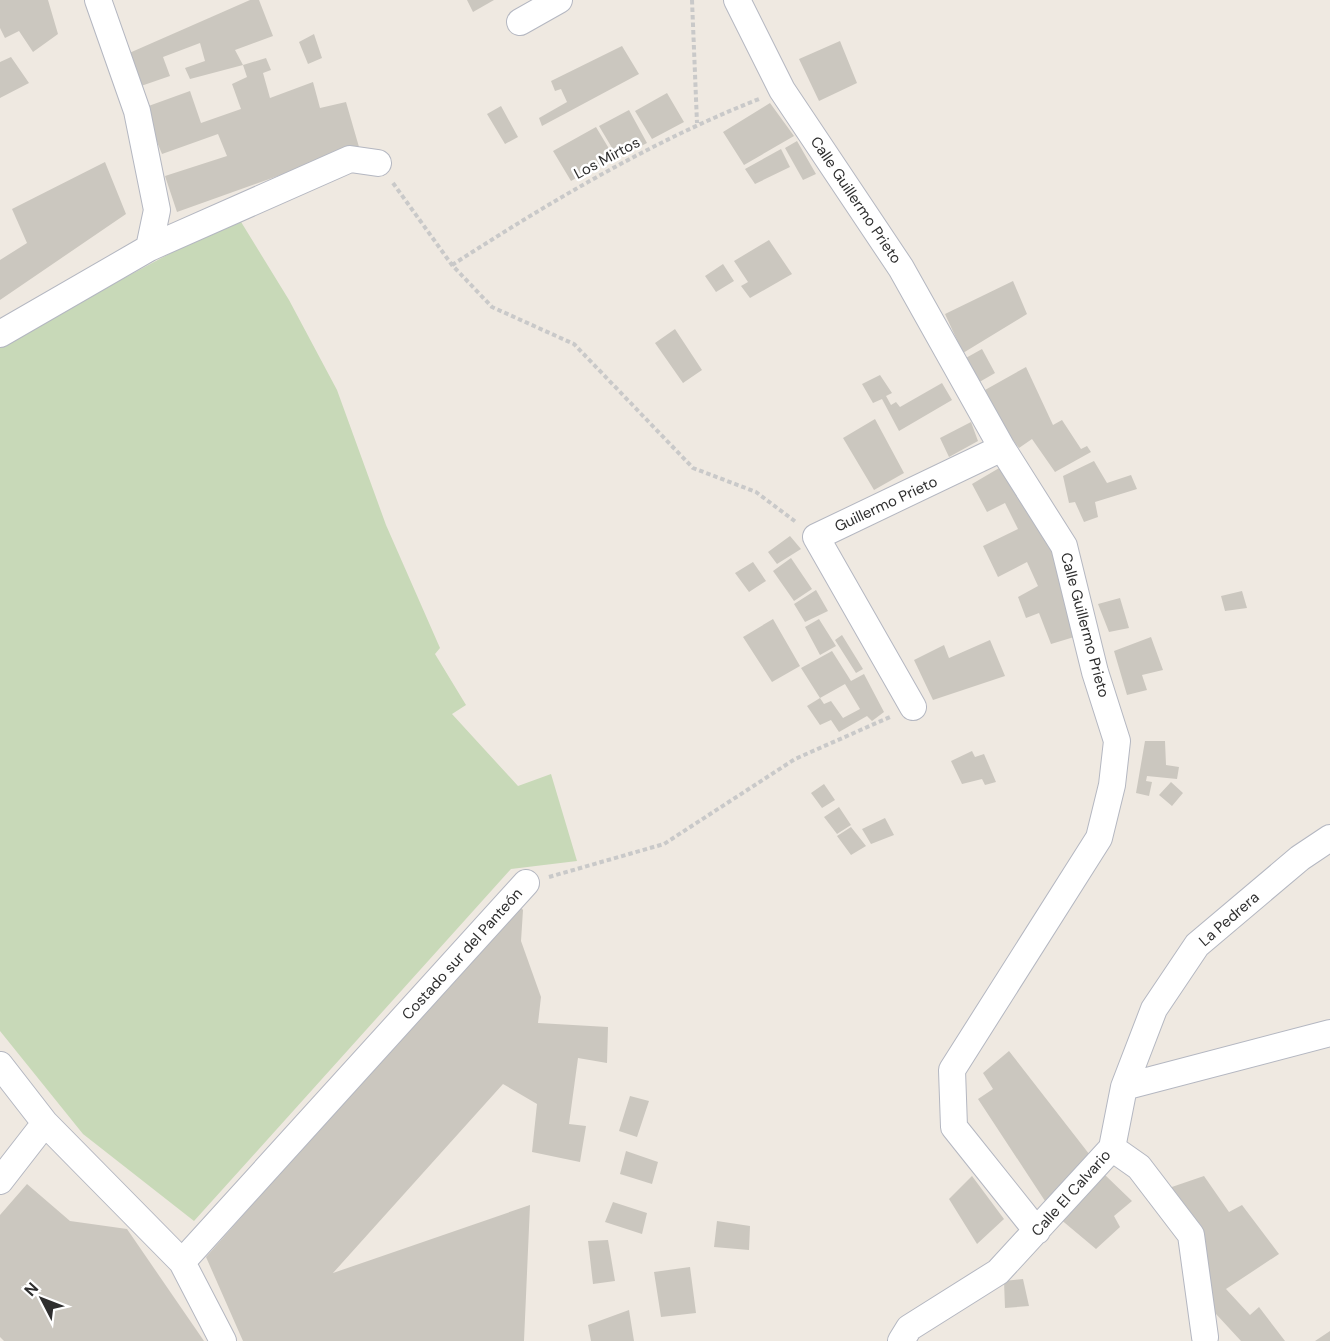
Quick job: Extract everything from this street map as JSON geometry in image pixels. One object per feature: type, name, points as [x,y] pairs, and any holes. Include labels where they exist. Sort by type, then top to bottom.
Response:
[{"type":"street","points":[[98,0],[137,111],[157,210],[149,248]]},
{"type":"street","points":[[520,22],[559,0]]},
{"type":"street","name":"Calle Guillermo Prieto","points":[[737,0],[782,90],[901,268],[1002,448],[1064,546],[1095,672],[1117,741],[1112,785],[1099,838],[952,1070],[954,1127],[1037,1231]]},
{"type":"street","points":[[0,334],[149,248],[350,159],[378,163]]},
{"type":"street","name":"Guillermo Prieto","points":[[913,707],[816,537],[1002,448]]},
{"type":"street","name":"La Pedrera","points":[[1124,1087],[1154,1009],[1197,945],[1300,858],[1330,838]]},
{"type":"street","name":"Costado sur del Panteón","points":[[182,1262],[526,883]]},
{"type":"street","points":[[1124,1087],[1330,1033]]},
{"type":"street","points":[[0,1065],[45,1123],[182,1262],[223,1341]]},
{"type":"street","name":"Calle El Calvario","points":[[901,1341],[909,1328],[998,1272],[1112,1148],[1124,1087]]},
{"type":"street","points":[[0,1180],[45,1123]]},
{"type":"street","points":[[1112,1148],[1139,1167],[1191,1235],[1205,1337]]},
{"type":"path","points":[[692,0],[697,123]]},
{"type":"path","name":"Los Mirtos","points":[[452,265],[548,203],[697,123],[782,90]]},
{"type":"path","points":[[378,163],[452,265],[492,307],[574,344],[693,468],[756,492],[816,537]]},
{"type":"path","name":"Costado sur del Panteón","points":[[526,883],[664,844],[795,759],[913,707]]},
{"type":"green space","points":[[238,217],[289,300],[337,390],[386,525],[440,648],[435,654],[466,705],[452,714],[518,786],[551,774],[577,861],[511,869],[194,1221],[83,1134],[0,1031],[0,348],[57,314]]},
{"type":"building","points":[[0,0],[48,0],[58,34],[33,52],[19,31],[5,38],[0,28]]},
{"type":"building","points":[[250,0],[259,0],[273,36],[235,50],[243,65],[190,79],[185,68],[205,61],[200,43],[163,57],[170,76],[141,86],[127,54]]},
{"type":"building","points":[[467,0],[494,0],[473,12]]},
{"type":"building","points":[[314,34],[322,58],[308,64],[299,42]]},
{"type":"building","points":[[840,41],[857,83],[819,101],[799,59]]},
{"type":"building","points":[[622,46],[639,74],[542,126],[539,118],[567,102],[561,89],[555,91],[551,81]]},
{"type":"building","points":[[11,57],[29,83],[0,98],[0,62]]},
{"type":"building","points":[[266,58],[271,70],[263,73],[270,98],[313,82],[320,108],[346,102],[359,147],[177,212],[165,176],[227,156],[218,134],[162,154],[143,108],[190,91],[201,123],[241,109],[232,84],[247,77],[243,65]]},
{"type":"building","points":[[667,93],[684,122],[652,139],[635,111]]},
{"type":"building","points":[[770,103],[794,136],[744,165],[723,132]]},
{"type":"building","points":[[501,106],[518,137],[505,144],[487,114]]},
{"type":"building","points":[[629,110],[647,143],[618,158],[599,126]]},
{"type":"building","points":[[596,127],[614,157],[571,181],[553,151]]},
{"type":"building","points":[[797,141],[816,174],[803,180],[785,148]]},
{"type":"building","points":[[781,149],[790,167],[755,184],[745,169]]},
{"type":"building","points":[[105,162],[126,214],[0,300],[0,260],[27,243],[12,209]]},
{"type":"building","points":[[769,240],[792,274],[750,298],[741,286],[748,282],[734,261]]},
{"type":"building","points":[[723,264],[734,281],[716,292],[705,276]]},
{"type":"building","points":[[1013,281],[1027,314],[963,353],[945,314]]},
{"type":"building","points":[[675,329],[702,370],[683,383],[655,343]]},
{"type":"building","points":[[982,349],[995,373],[976,384],[964,359]]},
{"type":"building","points":[[1026,367],[1053,425],[1062,420],[1081,449],[1087,446],[1091,452],[1055,472],[1032,439],[1019,448],[1002,425],[985,390]]},
{"type":"building","points":[[880,375],[892,393],[886,396],[891,405],[896,402],[900,407],[942,383],[952,400],[899,431],[882,399],[873,403],[862,384]]},
{"type":"building","points":[[875,419],[904,473],[874,490],[843,438]]},
{"type":"building","points":[[971,422],[978,441],[949,457],[940,438]]},
{"type":"building","points":[[1094,461],[1107,483],[1131,475],[1137,489],[1095,502],[1098,517],[1084,522],[1075,502],[1069,503],[1063,476]]},
{"type":"building","points":[[1006,464],[1053,549],[1084,634],[1051,644],[1039,613],[1026,618],[1018,597],[1038,586],[1027,562],[998,577],[983,546],[1018,529],[1005,503],[987,512],[972,484]]},
{"type":"building","points":[[790,536],[801,549],[777,564],[768,552]]},
{"type":"building","points":[[791,558],[812,589],[794,601],[773,571]]},
{"type":"building","points":[[753,562],[766,581],[749,592],[735,573]]},
{"type":"building","points":[[816,590],[828,611],[805,622],[794,604]]},
{"type":"building","points":[[1242,591],[1247,608],[1225,611],[1221,596]]},
{"type":"building","points":[[1120,598],[1129,628],[1109,632],[1098,604]]},
{"type":"building","points":[[773,619],[800,666],[772,682],[743,637]]},
{"type":"building","points":[[819,619],[836,646],[820,655],[805,627]]},
{"type":"building","points":[[842,635],[863,669],[856,673],[835,640]]},
{"type":"building","points":[[1151,637],[1163,670],[1142,675],[1147,690],[1127,695],[1114,651]]},
{"type":"building","points":[[990,640],[1005,676],[933,700],[914,660],[944,645],[949,658]]},
{"type":"building","points":[[832,651],[851,681],[864,674],[884,712],[872,721],[867,716],[839,732],[831,720],[820,725],[807,706],[820,698],[801,668]],"holes":[[[845,684],[860,709],[843,718],[831,701],[824,704],[820,698]]]},
{"type":"building","points":[[1145,741],[1165,741],[1166,765],[1179,767],[1177,779],[1147,776],[1146,781],[1152,782],[1149,796],[1136,793]]},
{"type":"building","points":[[972,751],[975,757],[984,754],[996,782],[985,785],[982,779],[962,784],[951,761]]},
{"type":"building","points":[[1171,782],[1183,793],[1172,806],[1159,795]]},
{"type":"building","points":[[824,784],[835,800],[822,808],[811,793]]},
{"type":"building","points":[[839,807],[851,825],[837,834],[824,817]]},
{"type":"building","points":[[885,818],[894,835],[871,844],[862,829]]},
{"type":"building","points":[[851,827],[866,846],[851,855],[837,836]]},
{"type":"building","points":[[518,904],[523,910],[521,941],[541,997],[538,1023],[608,1027],[607,1063],[578,1058],[569,1124],[586,1126],[580,1162],[532,1152],[537,1104],[503,1084],[333,1273],[530,1205],[524,1341],[243,1341],[206,1257]]},
{"type":"building","points":[[1009,1051],[1093,1159],[1045,1201],[978,1099],[993,1089],[983,1073]]},
{"type":"building","points":[[630,1096],[649,1101],[637,1137],[619,1131]]},
{"type":"building","points":[[626,1151],[658,1162],[652,1184],[620,1174]]},
{"type":"building","points":[[1105,1175],[1132,1201],[1114,1216],[1120,1227],[1096,1249],[1059,1218]]},
{"type":"building","points":[[972,1176],[1004,1219],[977,1244],[949,1199]]},
{"type":"building","points":[[1204,1176],[1229,1212],[1242,1205],[1279,1254],[1226,1289],[1250,1315],[1259,1307],[1285,1341],[1241,1341],[1204,1301],[1163,1190]]},
{"type":"building","points":[[27,1184],[70,1221],[127,1229],[204,1341],[4,1341],[0,1337],[0,1215]]},
{"type":"building","points":[[613,1202],[647,1213],[642,1234],[605,1222]]},
{"type":"building","points":[[717,1221],[750,1226],[749,1250],[714,1247]]},
{"type":"building","points":[[608,1240],[615,1281],[593,1284],[588,1241]]},
{"type":"building","points":[[690,1267],[696,1313],[661,1317],[654,1272]]},
{"type":"building","points":[[1023,1279],[1029,1306],[1005,1308],[1004,1281]]},
{"type":"building","points":[[629,1310],[634,1341],[591,1341],[588,1325]]},
{"type":"building","points":[[1330,1331],[1330,1341],[1315,1341]]}]
